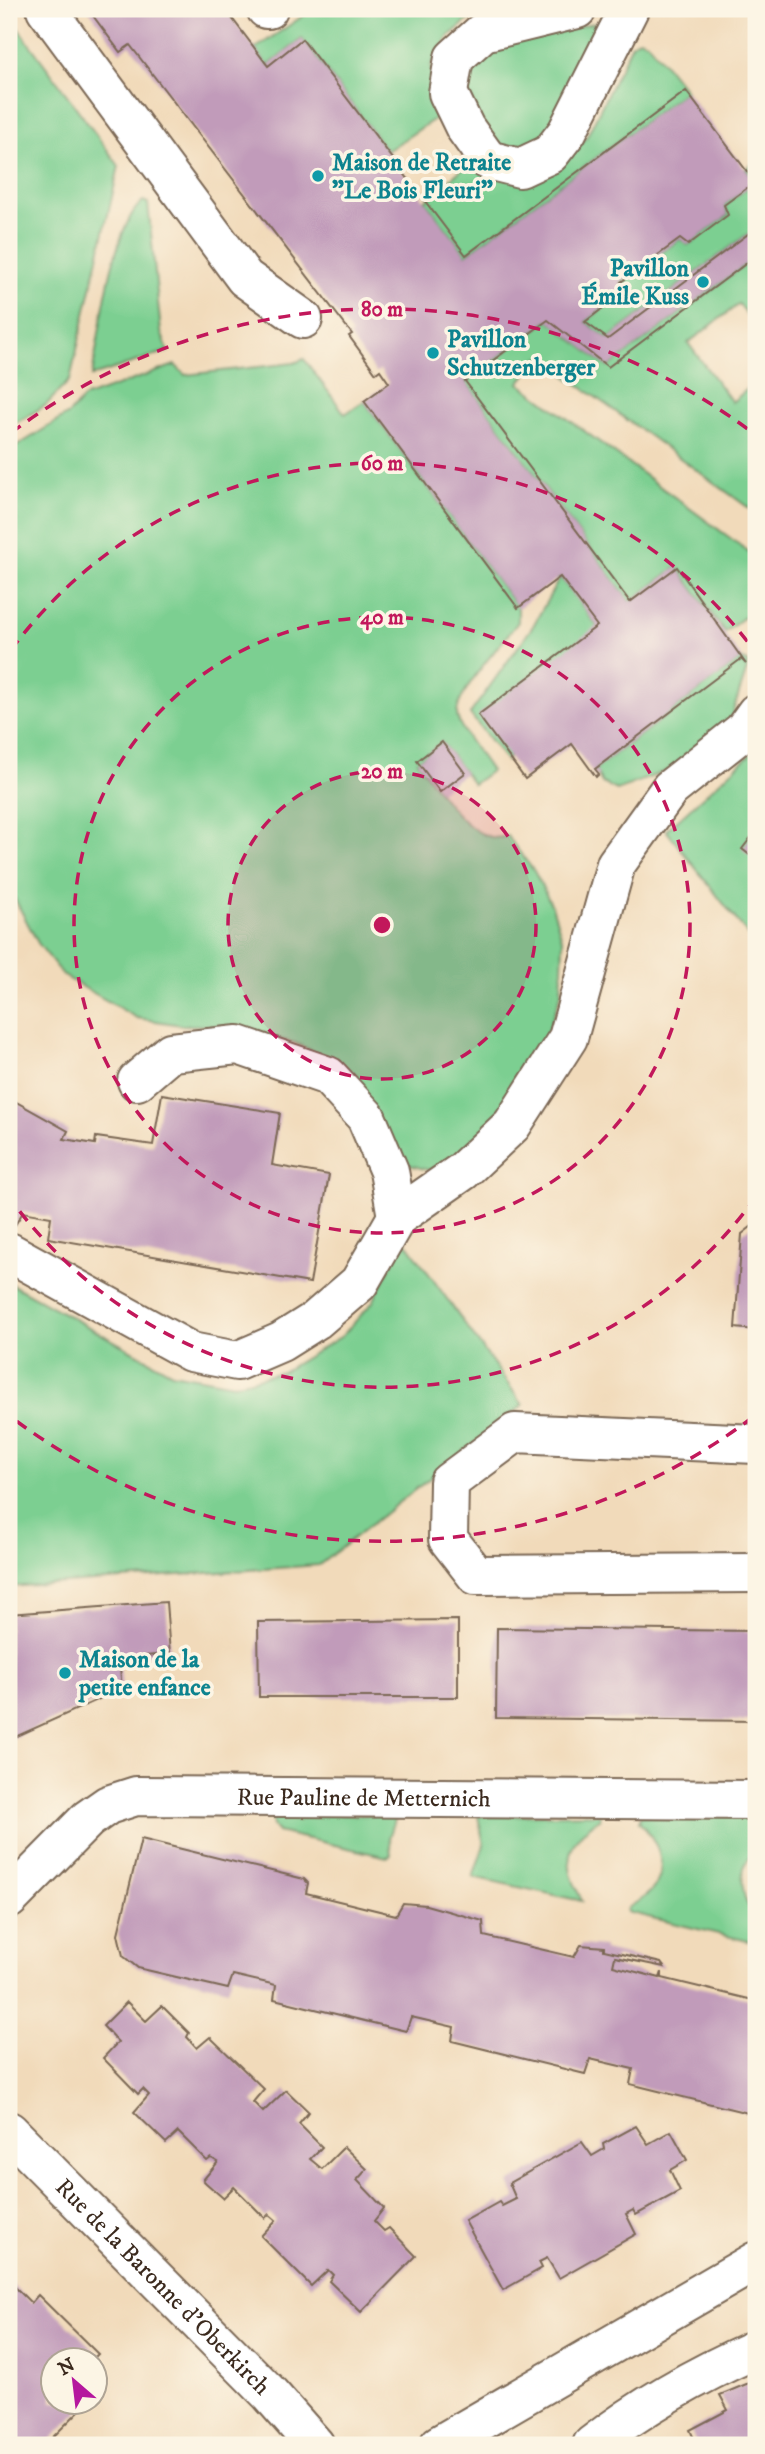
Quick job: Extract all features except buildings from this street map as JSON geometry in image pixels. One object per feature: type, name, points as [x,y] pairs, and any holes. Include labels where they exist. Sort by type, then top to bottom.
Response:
[{"type":"street","points":[[46,9],[245,278],[303,318]]},
{"type":"street","points":[[577,9],[483,32],[454,58],[448,93],[466,128],[488,160],[520,168],[550,155],[567,132],[629,9]]},
{"type":"street","points":[[9,1252],[191,1352],[237,1362],[281,1342],[316,1320],[359,1283],[397,1217],[463,1171],[512,1125],[568,1038],[616,864],[670,789],[743,731],[756,713]]},
{"type":"street","points":[[137,1081],[171,1052],[238,1045],[328,1076],[366,1117],[389,1171],[397,1217]]},
{"type":"street","points":[[756,1444],[515,1433],[449,1482],[448,1539],[476,1575],[756,1573]]},
{"type":"street","name":"Rue Pauline de Metternich","points":[[9,1899],[88,1819],[108,1805],[136,1796],[756,1800]]},
{"type":"street","name":"Rue de la Baronne d'Oberkirch","points":[[9,2132],[270,2394],[315,2445]]},
{"type":"street","points":[[439,2445],[756,2261]]},
{"type":"street","points":[[592,2445],[612,2429],[719,2365],[756,2349]]},
{"type":"green space","points":[[313,9],[511,9],[471,18],[449,36],[431,65],[436,118],[387,151],[302,39],[268,66],[255,49]]},
{"type":"green space","points":[[9,16],[119,166],[70,380],[46,405],[9,427]]},
{"type":"green space","points":[[593,23],[599,26],[601,36],[545,136],[507,154],[462,101],[469,58],[488,45]]},
{"type":"green space","points":[[639,39],[647,42],[686,91],[466,255],[425,201],[469,163],[565,161],[586,138],[632,44]]},
{"type":"green space","points":[[756,162],[756,228],[608,339],[585,322],[624,292],[621,282],[680,239],[688,245],[728,215],[724,205],[755,182],[746,169]]},
{"type":"green space","points":[[143,201],[148,203],[161,332],[168,351],[92,376],[115,256],[132,214]]},
{"type":"green space","points":[[756,256],[756,328],[739,304],[688,343],[732,402],[756,382],[756,513],[540,357],[519,383],[756,557],[756,608],[725,632],[677,567],[630,602],[465,381],[548,320],[608,367]]},
{"type":"green space","points":[[304,359],[345,414],[364,401],[518,608],[518,622],[482,666],[459,704],[457,714],[466,734],[491,771],[473,784],[442,743],[417,761],[455,812],[481,833],[494,837],[507,836],[534,871],[552,906],[563,942],[561,994],[546,1037],[489,1128],[442,1166],[428,1170],[402,1163],[329,1059],[295,1043],[225,1026],[181,1025],[137,1018],[64,976],[38,943],[9,888],[9,451],[70,413],[83,398],[175,365],[185,375],[294,363]]},
{"type":"green space","points":[[560,577],[597,626],[506,761],[470,714],[533,626]]},
{"type":"green space","points":[[741,659],[748,662],[747,669],[730,721],[669,770],[617,790],[602,783],[595,769]]},
{"type":"green space","points":[[756,749],[756,945],[666,830]]},
{"type":"green space","points":[[404,1239],[523,1405],[319,1565],[9,1587],[9,1283],[172,1373],[234,1384],[282,1372],[342,1336],[373,1302]]},
{"type":"green space","points":[[277,1813],[396,1816],[389,1838],[391,1855],[387,1857],[278,1832],[273,1826],[272,1818]]},
{"type":"green space","points":[[600,1814],[600,1818],[579,1837],[570,1855],[572,1875],[582,1901],[473,1877],[484,1845],[478,1816]]},
{"type":"green space","points":[[756,1814],[756,1851],[745,1865],[742,1883],[746,1902],[756,1917],[756,1943],[627,1912],[628,1908],[651,1891],[660,1873],[659,1855],[651,1837],[639,1822],[641,1815]]},
{"type":"place","name":"Maison de Retraite \"Le Bois Fleuri\"","points":[[318,176]]},
{"type":"place","name":"Pavillon Émile Kuss","points":[[703,282]]},
{"type":"place","name":"Pavillon Schutzenberger","points":[[433,353]]},
{"type":"place","name":"Maison de la petite enfance","points":[[65,1673]]}]
